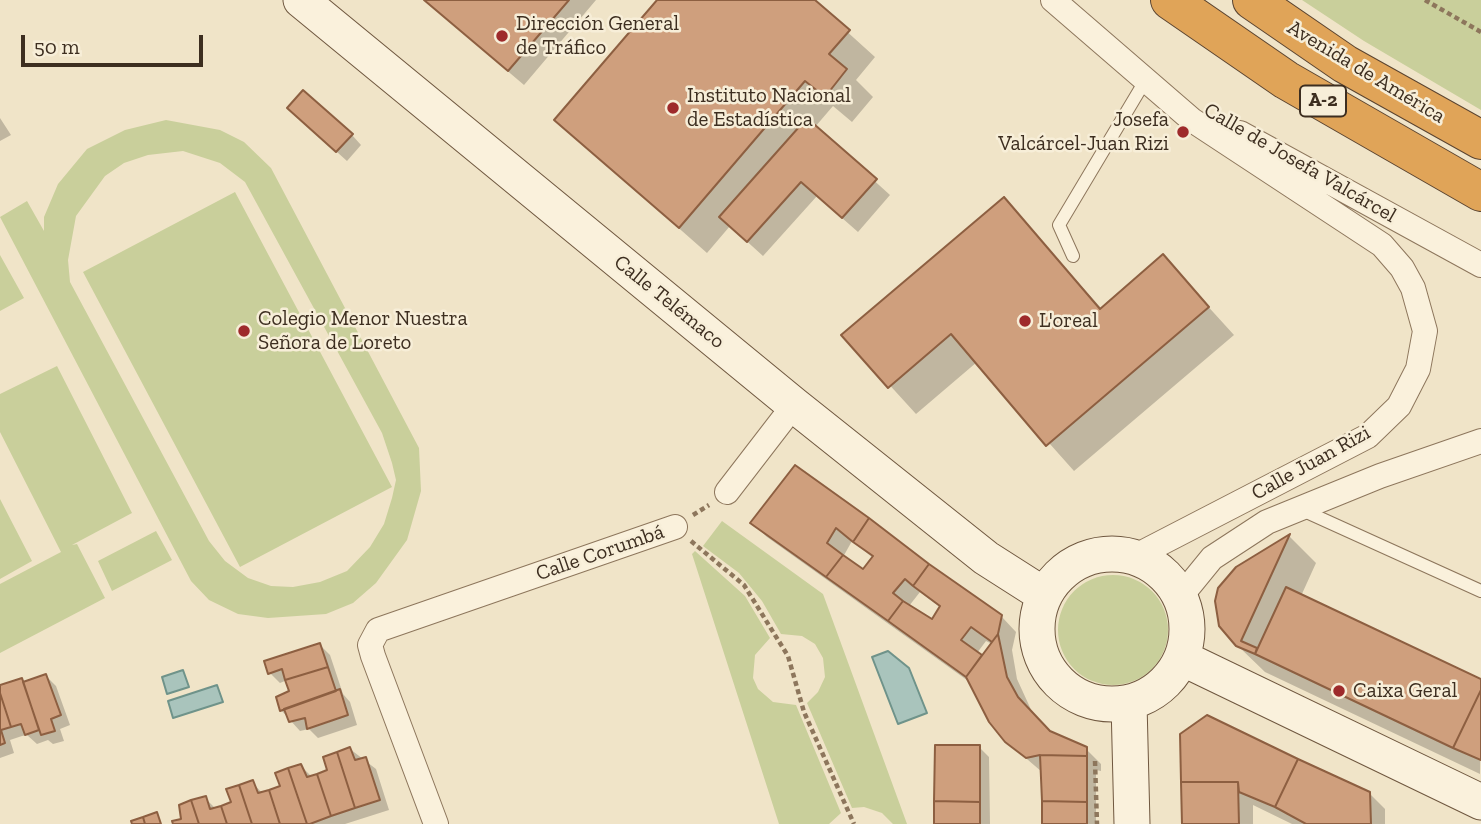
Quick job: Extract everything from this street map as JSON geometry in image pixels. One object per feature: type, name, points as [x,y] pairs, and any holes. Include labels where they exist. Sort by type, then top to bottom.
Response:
[{"type":"highway","name":"A-2","points":[[1170,0],[1286,80],[1481,192]]},
{"type":"highway","name":"Avenida de América","points":[[1252,0],[1345,64],[1481,140]]},
{"type":"street","name":"Calle Telémaco","points":[[301,0],[794,405],[986,558],[1044,595]]},
{"type":"street","name":"Calle de Josefa Valcárcel","points":[[1053,0],[1192,120],[1382,245]]},
{"type":"street","name":"Calle de Josefa Valcárcel","points":[[1088,31],[1241,134],[1481,265]]},
{"type":"street","name":"Calle Juan Rizi","points":[[1134,557],[1368,436],[1399,406],[1418,369],[1425,331],[1413,288],[1402,268],[1382,245]]},
{"type":"street","points":[[727,492],[794,405]]},
{"type":"street","name":"Calle Juan Rizi","points":[[1181,596],[1212,558],[1235,541],[1299,509],[1380,475],[1481,442]]},
{"type":"street","name":"Calle Corumbá","points":[[436,824],[370,645],[379,630],[675,527]]},
{"type":"street","points":[[1113,553],[1134,557],[1166,575],[1181,596],[1188,635],[1182,658],[1170,679],[1152,694],[1129,704],[1104,705],[1081,698],[1061,685],[1046,666],[1037,643],[1037,619],[1044,595],[1056,578],[1082,560],[1113,553]]},
{"type":"street","points":[[1182,658],[1481,802]]},
{"type":"street","points":[[1129,704],[1132,824]]},
{"type":"lane","points":[[1073,256],[1059,225],[1145,81]]},
{"type":"lane","points":[[1299,509],[1481,591]]},
{"type":"path","points":[[1425,0],[1481,32]]},
{"type":"path","name":"Calle Corumbá","points":[[675,527],[727,492]]},
{"type":"path","points":[[675,527],[744,586],[788,656],[804,712],[854,824]]},
{"type":"path","points":[[1095,761],[1097,824]]},
{"type":"green space","points":[[1302,0],[1481,0],[1481,110],[1364,41]]},
{"type":"green space","points":[[166,120],[220,130],[244,142],[271,168],[419,448],[421,491],[407,540],[376,583],[353,603],[326,614],[268,618],[238,614],[209,600],[191,581],[0,217],[27,201],[44,231],[44,217],[58,184],[87,149],[125,130]],"holes":[[[183,151],[220,163],[245,182],[382,433],[392,463],[396,480],[384,524],[370,547],[347,571],[320,582],[293,587],[271,586],[248,578],[225,561],[209,541],[70,282],[68,260],[76,216],[105,176],[124,163],[148,155]]]},
{"type":"green space","points":[[235,192],[392,487],[240,567],[83,272]]},
{"type":"green space","points":[[0,255],[24,298],[0,311]]},
{"type":"green space","points":[[57,366],[132,513],[72,545],[77,544],[105,598],[0,653],[0,584],[61,552],[0,432],[0,394]]},
{"type":"green space","points":[[0,499],[32,561],[0,579]]},
{"type":"green space","points":[[722,521],[823,594],[907,824],[893,824],[882,813],[864,807],[852,808],[807,703],[818,692],[825,677],[823,658],[815,644],[802,636],[781,634],[762,601],[739,573],[703,546]]},
{"type":"green space","points":[[156,531],[172,560],[112,591],[98,561]]},
{"type":"green space","points":[[695,551],[745,596],[770,638],[755,655],[753,678],[758,689],[773,702],[796,705],[841,813],[829,824],[779,824],[692,554]]},
{"type":"green space","points":[[1113,575],[1134,579],[1152,591],[1164,609],[1168,630],[1164,651],[1152,669],[1134,681],[1113,685],[1092,681],[1074,669],[1062,651],[1058,630],[1062,609],[1074,591],[1092,579]]},
{"type":"water","points":[[888,651],[909,668],[927,713],[898,724],[872,657]]},
{"type":"water","points":[[183,670],[189,687],[167,694],[162,677]]},
{"type":"water","points":[[217,685],[223,702],[173,718],[168,701]]},
{"type":"building","name":"Dirección General de Tráfico","points":[[424,0],[569,0],[508,71]]},
{"type":"building","name":"Instituto Nacional de Estadística","points":[[657,0],[815,0],[850,30],[829,54],[847,69],[825,97],[805,81],[679,228],[554,120]]},
{"type":"building","points":[[303,90],[353,134],[336,152],[287,108]]},
{"type":"building","points":[[807,118],[877,179],[842,218],[801,182],[747,242],[719,217]]},
{"type":"building","name":"L'oreal","points":[[1004,197],[1100,309],[1163,254],[1209,307],[1046,446],[951,334],[888,388],[841,335]]},
{"type":"building","points":[[795,465],[869,518],[853,542],[836,528],[827,543],[843,555],[826,577],[750,523]]},
{"type":"building","points":[[869,518],[929,564],[913,586],[905,579],[893,593],[903,601],[888,621],[826,577],[843,555],[863,569],[873,556],[853,542]]},
{"type":"building","points":[[1290,534],[1241,641],[1257,648],[1255,654],[1236,646],[1219,626],[1215,601],[1218,588],[1236,567]]},
{"type":"building","points":[[929,564],[1002,615],[998,634],[992,642],[971,627],[961,640],[982,655],[966,677],[888,621],[903,601],[932,619],[940,606],[913,586]]},
{"type":"building","points":[[1286,587],[1481,679],[1481,690],[1453,748],[1255,654]]},
{"type":"building","points":[[998,634],[1007,677],[1018,697],[1050,731],[1087,747],[1087,756],[1040,755],[1026,758],[1005,742],[989,722],[966,677]]},
{"type":"building","points":[[320,643],[328,667],[285,680],[282,669],[268,674],[264,661]]},
{"type":"building","points":[[328,667],[336,691],[280,711],[276,697],[289,691],[285,680]]},
{"type":"building","points":[[46,674],[61,715],[51,719],[55,731],[41,735],[23,682]]},
{"type":"building","points":[[22,678],[39,730],[25,735],[21,724],[11,727],[0,693],[0,685]]},
{"type":"building","points":[[340,689],[348,715],[307,729],[305,718],[289,722],[284,709]]},
{"type":"building","points":[[1481,690],[1481,760],[1453,748]]},
{"type":"building","points":[[0,693],[11,727],[1,730],[5,743],[0,745]]},
{"type":"building","points":[[1207,715],[1298,759],[1275,807],[1239,792],[1238,782],[1181,782],[1180,734]]},
{"type":"building","points":[[935,745],[980,745],[980,802],[934,801]]},
{"type":"building","points":[[350,747],[355,760],[366,757],[380,800],[355,808],[337,752]]},
{"type":"building","points":[[337,752],[355,808],[331,816],[317,774],[327,770],[323,757]]},
{"type":"building","points":[[1040,755],[1087,756],[1087,802],[1042,801]]},
{"type":"building","points":[[1298,759],[1370,792],[1371,824],[1306,824],[1275,807]]},
{"type":"building","points":[[301,764],[307,777],[317,774],[331,816],[310,824],[307,824],[288,768]]},
{"type":"building","points":[[288,768],[307,824],[280,824],[269,790],[280,786],[275,773]]},
{"type":"building","points":[[253,780],[258,793],[269,790],[280,824],[252,824],[239,785]]},
{"type":"building","points":[[1181,782],[1238,782],[1239,824],[1182,824]]},
{"type":"building","points":[[239,785],[252,824],[227,824],[221,806],[231,802],[226,789]]},
{"type":"building","points":[[206,796],[210,809],[221,806],[227,824],[199,824],[191,800]]},
{"type":"building","points":[[191,800],[199,824],[173,824],[172,821],[181,819],[179,805]]},
{"type":"building","points":[[934,801],[980,802],[980,824],[934,824]]},
{"type":"building","points":[[1042,801],[1087,802],[1087,824],[1042,824]]},
{"type":"building","points":[[157,812],[161,824],[145,824],[143,817]]},
{"type":"building","points":[[143,817],[145,824],[132,824],[131,821]]},
{"type":"place","name":"Dirección General de Tráfico","points":[[502,36]]},
{"type":"place","name":"Instituto Nacional de Estadística","points":[[673,108]]},
{"type":"place","name":"Josefa Valcárcel-Juan Rizi","points":[[1183,132]]},
{"type":"place","name":"L'oreal","points":[[1025,321]]},
{"type":"place","name":"Colegio Menor Nuestra Señora de Loreto","points":[[244,331]]},
{"type":"place","name":"Caixa Geral","points":[[1339,691]]}]
